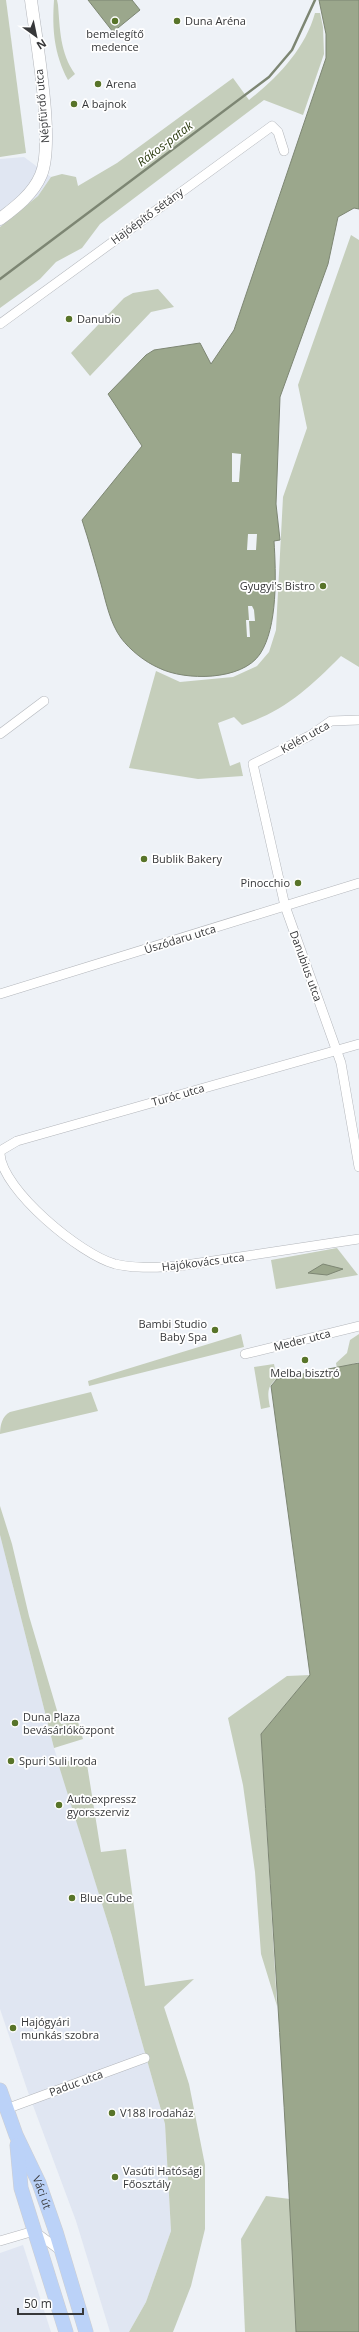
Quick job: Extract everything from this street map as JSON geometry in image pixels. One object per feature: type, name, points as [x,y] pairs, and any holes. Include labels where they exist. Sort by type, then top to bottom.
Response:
[{"type":"main road","name":"Váci út","points":[[0,2090],[16,2135],[39,2183],[63,2253],[86,2332]]},
{"type":"main road","name":"Váci út","points":[[16,2135],[21,2188],[66,2332]]},
{"type":"street","name":"Népfürdő utca","points":[[0,219],[30,193],[39,180],[45,165],[46,143],[44,105],[31,0]]},
{"type":"street","name":"Hajóépítő sétány","points":[[0,324],[272,126],[278,132],[284,151]]},
{"type":"street","points":[[0,734],[44,701]]},
{"type":"street","name":"Kelén utca","points":[[253,764],[311,735],[332,721],[359,720]]},
{"type":"street","name":"Danubius utca","points":[[253,764],[285,906],[341,1063],[359,1167]]},
{"type":"street","name":"Úszódaru utca","points":[[0,994],[359,883]]},
{"type":"street","name":"Turóc utca","points":[[0,1152],[17,1141],[359,1044]]},
{"type":"street","name":"Hajókovács utca","points":[[0,1152],[2,1166],[29,1203],[73,1241],[91,1253],[115,1264],[150,1268],[179,1266],[359,1239]]},
{"type":"street","name":"Meder utca","points":[[245,1354],[359,1326]]},
{"type":"street","name":"Paduc utca","points":[[6,2109],[145,2058]]},
{"type":"street","points":[[0,2241],[34,2231],[63,2253]]},
{"type":"shaded area","points":[[0,0],[6,0],[26,153],[0,157]]},
{"type":"shaded area","points":[[54,0],[57,0],[60,32],[66,58],[75,74],[68,80],[60,61],[55,41],[53,21]]},
{"type":"shaded area","name":"bemelegítő medence","points":[[88,0],[132,0],[140,10],[113,32]]},
{"type":"shaded area","points":[[319,0],[359,0],[359,209],[354,208],[338,217],[328,264],[280,397],[276,504],[280,540],[274,541],[275,584],[273,615],[266,643],[260,654],[252,663],[240,669],[227,674],[212,676],[183,675],[159,668],[143,659],[133,651],[117,632],[109,612],[82,520],[142,446],[108,394],[146,355],[154,350],[200,343],[211,364],[234,330],[326,58],[326,34]]},
{"type":"shaded area","points":[[315,13],[320,13],[323,27],[324,54],[303,115],[264,100],[100,224],[82,248],[56,262],[40,279],[0,308],[0,227],[38,196],[51,177],[62,174],[76,177],[78,186],[117,163],[233,78],[249,100],[270,82],[289,61],[305,39]]},
{"type":"shaded area","points":[[24,157],[51,177],[38,196],[0,227],[0,159]]},
{"type":"shaded area","points":[[351,235],[359,240],[359,667],[341,656],[296,697],[271,713],[242,725],[234,717],[218,723],[230,766],[240,762],[243,776],[198,779],[129,768],[156,671],[180,682],[233,677],[257,666],[269,652],[276,630],[283,497],[307,428],[298,385]]},
{"type":"shaded area","points":[[158,289],[174,307],[151,312],[90,376],[71,353],[124,298],[133,293]]},
{"type":"shaded area","points":[[337,1248],[358,1275],[276,1289],[271,1260]]},
{"type":"shaded area","points":[[323,1264],[343,1269],[327,1275],[308,1273]]},
{"type":"shaded area","points":[[241,1334],[244,1347],[89,1386],[88,1381]]},
{"type":"shaded area","points":[[359,1334],[359,1362],[337,1369],[336,1363],[347,1353],[350,1340]]},
{"type":"shaded area","points":[[359,1363],[359,2332],[296,2332],[261,1734],[310,1675],[271,1386],[277,1379]]},
{"type":"shaded area","points":[[274,1364],[277,1379],[269,1388],[268,1395],[270,1407],[261,1409],[254,1367]]},
{"type":"shaded area","points":[[91,1392],[98,1411],[0,1434],[2,1422],[5,1416],[10,1412]]},
{"type":"shaded area","points":[[0,1506],[12,1544],[29,1616],[61,1724],[78,1722],[83,1739],[54,1748],[0,1535]]},
{"type":"shaded area","points":[[0,1535],[54,1748],[112,1936],[165,2124],[171,2231],[146,2302],[129,2332],[110,2332],[76,2221],[28,2092],[0,2009]]},
{"type":"shaded area","points":[[310,1675],[261,1734],[277,2006],[261,1954],[255,1872],[243,1785],[228,1718],[287,1676]]},
{"type":"shaded area","points":[[86,1758],[101,1852],[126,1849],[145,1986],[194,1979],[164,2007],[189,2084],[205,2165],[205,2229],[191,2286],[173,2332],[129,2332],[146,2302],[171,2231],[165,2124],[112,1936],[58,1763]]},
{"type":"shaded area","points":[[266,2196],[290,2199],[296,2332],[245,2332],[241,2239]]},
{"type":"shaded area","points":[[23,2245],[51,2332],[0,2332],[0,2253]]},
{"type":"pier","points":[[232,453],[241,454],[239,482],[232,482]]},
{"type":"pier","points":[[248,534],[257,534],[256,550],[247,550]]},
{"type":"pier","points":[[248,606],[252,606],[254,610],[255,621],[249,621],[250,637],[247,637],[246,620],[249,620]]},
{"type":"waterway","name":"Rákos-patak","points":[[0,279],[269,77],[292,50],[315,0]]},
{"type":"place","name":"bemelegítő medence","points":[[115,21]]},
{"type":"place","name":"Duna Aréna","points":[[177,21]]},
{"type":"place","name":"Arena","points":[[98,84]]},
{"type":"place","name":"A bajnok","points":[[74,104]]},
{"type":"place","name":"Danubio","points":[[69,319]]},
{"type":"place","name":"Gyugyi's Bistro","points":[[323,586]]},
{"type":"place","name":"Bublik Bakery","points":[[144,859]]},
{"type":"place","name":"Pinocchio","points":[[298,883]]},
{"type":"place","name":"Bambi Studio Baby Spa","points":[[215,1330]]},
{"type":"place","name":"Melba bisztró","points":[[305,1360]]},
{"type":"place","name":"Duna Plaza bevásárlóközpont","points":[[15,1723]]},
{"type":"place","name":"Spuri Suli Iroda","points":[[11,1761]]},
{"type":"place","name":"Autoexpressz gyorsszerviz","points":[[59,1805]]},
{"type":"place","name":"Blue Cube","points":[[72,1898]]},
{"type":"place","name":"Hajógyári munkás szobra","points":[[13,2028]]},
{"type":"place","name":"V188 Irodaház","points":[[112,2113]]},
{"type":"place","name":"Vasúti Hatósági Főosztály","points":[[115,2177]]}]
